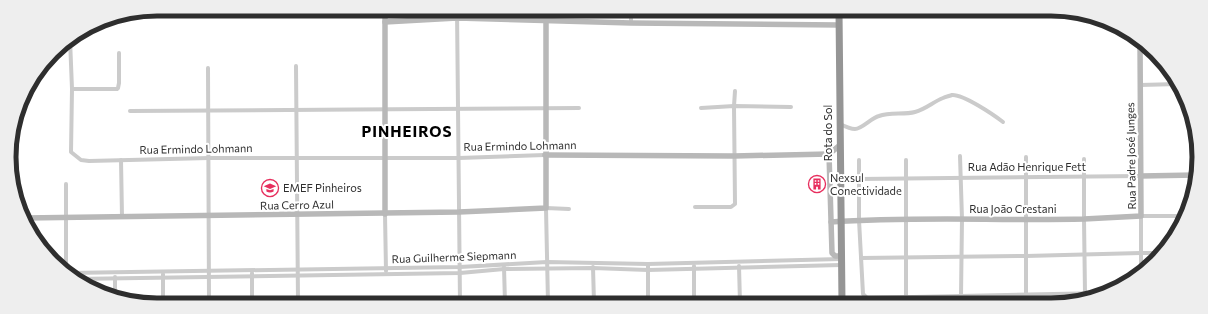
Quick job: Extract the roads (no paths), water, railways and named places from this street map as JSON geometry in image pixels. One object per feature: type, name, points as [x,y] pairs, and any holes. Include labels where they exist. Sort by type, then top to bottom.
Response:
[{"type":"highway","name":"Rota do Sol","points":[[838,16],[840,221],[837,260],[841,298]]},
{"type":"street","points":[[385,16],[384,158],[386,274]]},
{"type":"street","points":[[546,16],[545,154],[548,298]]},
{"type":"street","points":[[631,16],[631,23]]},
{"type":"street","points":[[385,22],[457,18],[631,23],[839,25]]},
{"type":"street","points":[[457,18],[457,108],[460,158],[460,298]]},
{"type":"street","points":[[70,46],[72,89],[118,88],[119,53]]},
{"type":"street","name":"Rua Padre José Junges","points":[[1140,48],[1141,266]]},
{"type":"street","points":[[296,66],[296,215],[298,298]]},
{"type":"street","points":[[208,68],[209,298]]},
{"type":"street","points":[[1140,85],[1171,84]]},
{"type":"street","name":"Rua Ermindo Lohmann","points":[[72,89],[71,152],[81,160],[209,158],[460,158],[545,154],[734,156],[829,154]]},
{"type":"street","points":[[695,207],[731,207],[734,204],[735,91]]},
{"type":"street","points":[[839,124],[855,129],[882,114],[920,111],[952,95],[990,112],[1003,122]]},
{"type":"street","points":[[701,108],[734,106],[791,107]]},
{"type":"street","points":[[130,111],[579,108]]},
{"type":"street","points":[[837,260],[832,253],[829,154],[839,146]]},
{"type":"street","points":[[960,156],[962,219],[961,296]]},
{"type":"street","points":[[1026,157],[1026,295]]},
{"type":"street","points":[[859,160],[858,220],[863,294],[867,298],[1085,293],[1084,159]]},
{"type":"street","points":[[121,160],[122,217]]},
{"type":"street","points":[[906,160],[906,297]]},
{"type":"street","name":"Rua Adão Henrique Fett","points":[[859,179],[1191,175]]},
{"type":"street","points":[[66,184],[67,265]]},
{"type":"street","name":"Rua Cerro Azul","points":[[30,218],[385,214],[546,208],[569,210]]},
{"type":"street","name":"Rua João Crestani","points":[[831,222],[906,219],[1084,219],[1178,216]]},
{"type":"street","points":[[861,258],[1084,256],[1154,253]]},
{"type":"street","name":"Rua Guilherme Siepmann","points":[[209,274],[252,270],[460,267],[547,269],[593,268],[620,270],[739,268],[837,260]]},
{"type":"street","name":"Rua Guilherme Siepmann","points":[[77,273],[209,274],[252,276],[460,273],[547,262],[648,264],[837,260]]},
{"type":"street","points":[[739,261],[740,298]]},
{"type":"street","points":[[593,262],[594,298]]},
{"type":"street","points":[[694,262],[694,298]]},
{"type":"street","points":[[620,263],[620,270]]},
{"type":"street","points":[[648,264],[648,298]]},
{"type":"street","points":[[504,267],[505,298]]},
{"type":"street","points":[[252,270],[252,298]]},
{"type":"street","points":[[115,273],[115,292]]},
{"type":"street","points":[[163,274],[163,298]]},
{"type":"street","name":"Rua Guilherme Siepmann","points":[[86,279],[163,274]]},
{"type":"place","name":"Nexsul Conectividade","points":[[817,184]]},
{"type":"place","name":"EMEF Pinheiros","points":[[270,188]]},
{"type":"district","name":"PINHEIROS","points":[[407,132]]}]
